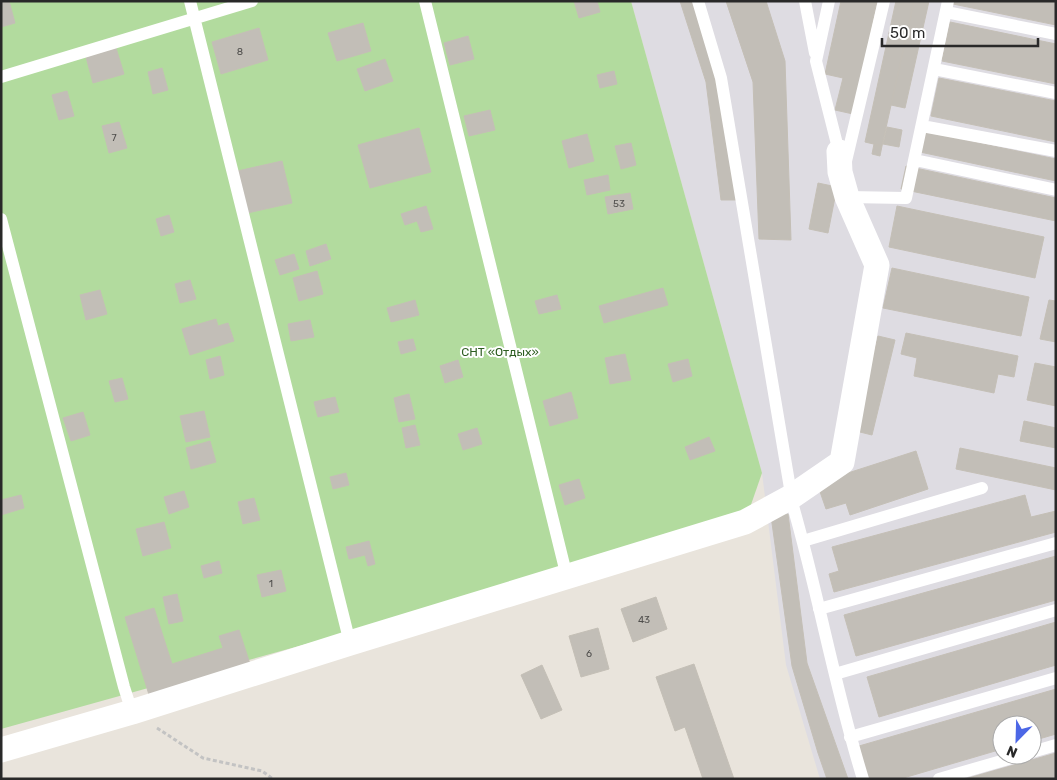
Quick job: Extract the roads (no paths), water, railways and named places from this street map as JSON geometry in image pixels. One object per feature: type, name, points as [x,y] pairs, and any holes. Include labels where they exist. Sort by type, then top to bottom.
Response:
[{"type":"street","points":[[1,750],[132,712],[745,522],[791,497],[848,457],[877,265],[844,187],[839,152]]},
{"type":"lane","points":[[190,1],[350,643]]},
{"type":"lane","points":[[1,77],[252,1]]},
{"type":"lane","points":[[425,1],[567,577]]},
{"type":"lane","points":[[698,1],[720,78],[791,497],[850,736],[863,779]]},
{"type":"lane","points":[[805,1],[816,61],[839,152]]},
{"type":"lane","points":[[816,61],[829,1]]},
{"type":"lane","points":[[884,1],[844,187],[906,198],[947,7],[1056,34]]},
{"type":"lane","points":[[934,69],[1056,93]]},
{"type":"lane","points":[[922,126],[1056,151]]},
{"type":"lane","points":[[914,160],[1056,190]]},
{"type":"lane","points":[[1,219],[132,712]]},
{"type":"lane","points":[[803,541],[982,488]]},
{"type":"lane","points":[[820,609],[1056,542]]},
{"type":"lane","points":[[835,674],[1056,610]]},
{"type":"lane","points":[[850,736],[1056,678]]},
{"type":"lane","points":[[1042,749],[1056,745]]},
{"type":"lane","points":[[939,779],[992,764]]},
{"type":"park label","name":"СНТ «Отдых»","points":[[500,352]]}]
